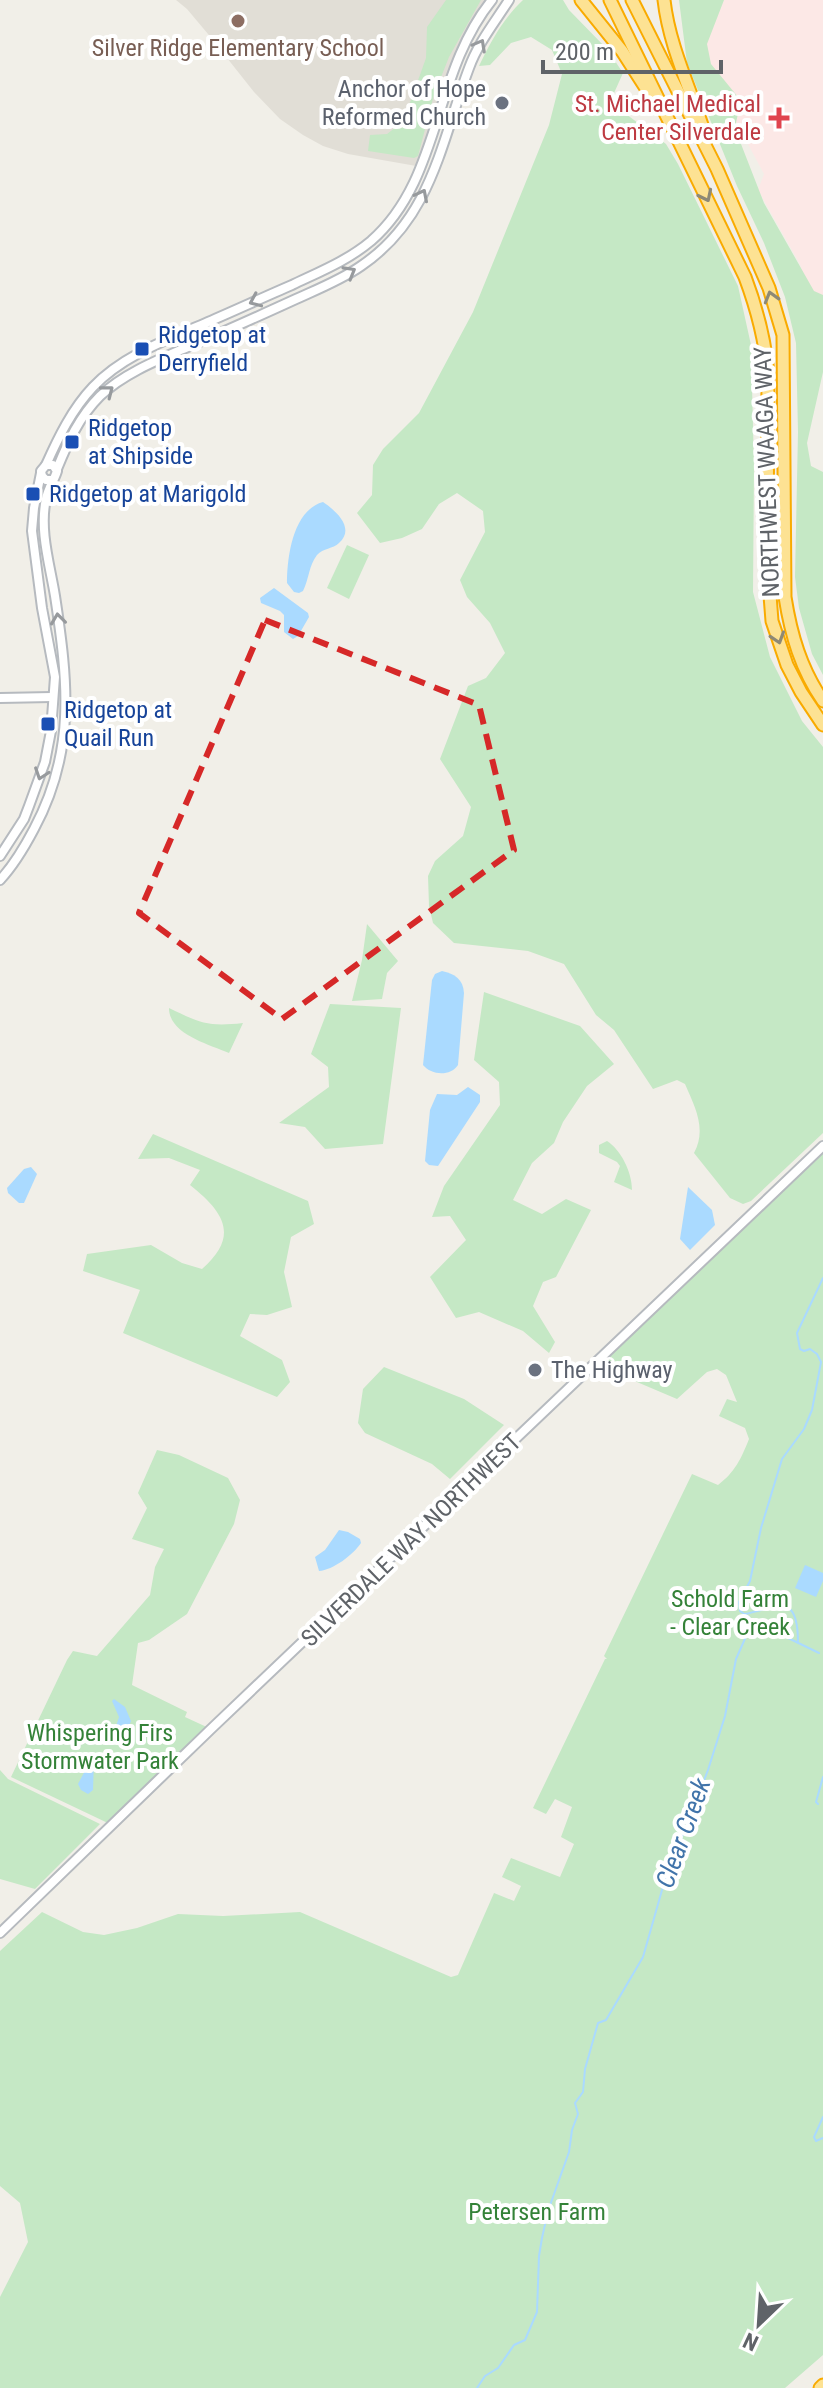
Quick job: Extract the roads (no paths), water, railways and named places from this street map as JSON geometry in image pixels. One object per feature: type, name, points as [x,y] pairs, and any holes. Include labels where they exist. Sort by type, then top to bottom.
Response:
[{"type":"highway","points":[[581,0],[630,62],[693,168]]},
{"type":"highway","name":"NORTHWEST WAAGA WAY","points":[[610,0],[745,277],[756,307],[766,345],[768,373],[767,557],[772,621],[787,665],[823,725]]},
{"type":"highway","name":"NORTHWEST WAAGA WAY","points":[[632,0],[717,169],[769,288],[783,335],[785,597],[790,629],[799,657],[823,701]]},
{"type":"highway","points":[[664,0],[675,49],[717,169]]},
{"type":"main road","points":[[0,856],[24,819],[49,744],[55,677],[32,531],[43,469],[64,427],[87,394],[120,365],[172,338],[326,270],[364,246],[382,230],[412,189],[453,69],[473,28],[492,0]]},
{"type":"main road","points":[[0,880],[17,858],[45,808],[64,744],[66,697],[44,517],[52,480],[81,419],[102,394],[140,370],[345,276],[371,259],[395,237],[421,199],[434,170],[469,65],[509,0]]},
{"type":"main road","points":[[43,469],[53,465],[57,469]]},
{"type":"main road","points":[[43,469],[44,478],[52,480]]},
{"type":"main road","points":[[52,697],[60,691],[66,697]]},
{"type":"main road","points":[[0,698],[52,697]]},
{"type":"main road","name":"SILVERDALE WAY NORTHWEST","points":[[0,1933],[823,1146]]},
{"type":"water","points":[[323,502],[342,520],[344,537],[337,545],[317,555],[303,591],[294,592],[287,583],[294,536],[305,514]]},
{"type":"water","points":[[274,588],[308,613],[309,617],[293,639],[284,632],[284,615],[261,603],[260,598]]},
{"type":"water","points":[[442,971],[458,978],[464,993],[458,1065],[455,1069],[440,1073],[423,1065],[432,980],[435,974]]},
{"type":"water","points":[[468,1087],[480,1095],[480,1102],[438,1166],[429,1165],[425,1161],[430,1110],[437,1094],[457,1095]]},
{"type":"water","points":[[31,1167],[37,1174],[24,1203],[19,1203],[7,1188],[24,1169]]},
{"type":"water","points":[[688,1187],[712,1210],[715,1225],[690,1250],[680,1239]]},
{"type":"water","points":[[339,1530],[360,1539],[361,1543],[342,1561],[319,1571],[315,1557],[325,1550]]},
{"type":"water","points":[[805,1565],[823,1573],[816,1597],[795,1588]]},
{"type":"water","points":[[114,1699],[125,1707],[131,1721],[129,1726],[106,1742],[119,1717],[112,1701]]},
{"type":"water","points":[[94,1758],[93,1790],[88,1794],[78,1784]]},
{"type":"waterway","name":"Clear Creek","points":[[477,2388],[485,2376],[498,2368],[514,2345],[525,2340],[537,2312],[542,2238],[569,2152],[578,2114],[575,2103],[583,2092],[585,2069],[598,2023],[606,2020],[643,1957],[664,1883],[708,1770],[725,1716],[736,1659],[752,1623],[740,1611],[739,1602],[750,1581],[761,1528],[782,1459],[804,1429],[812,1410],[821,1362],[810,1349],[800,1349],[797,1333],[823,1278]]},
{"type":"waterway","points":[[745,1614],[785,1607],[795,1616],[798,1643]]},
{"type":"waterway","points":[[784,1636],[819,1653]]},
{"type":"waterway","points":[[818,1804],[823,1777]]},
{"type":"waterway","points":[[823,2117],[814,2137],[816,2141],[823,2138]]},
{"type":"place","name":"Silver Ridge Elementary School","points":[[238,21]]},
{"type":"place","name":"Anchor of Hope Reformed Church","points":[[502,103]]},
{"type":"place","name":"St. Michael Medical Center Silverdale","points":[[779,118]]},
{"type":"place","name":"Ridgetop at Derryfield","points":[[142,349]]},
{"type":"place","name":"Ridgetop at Shipside","points":[[72,442]]},
{"type":"place","name":"Ridgetop at Marigold","points":[[33,494]]},
{"type":"place","name":"Ridgetop at Quail Run","points":[[48,724]]},
{"type":"place","name":"The Highway","points":[[535,1370]]},
{"type":"park label","name":"Schold Farm - Clear Creek","points":[[730,1613]]},
{"type":"park label","name":"Whispering Firs Stormwater Park","points":[[100,1747]]},
{"type":"park label","name":"Petersen Farm","points":[[537,2212]]}]
